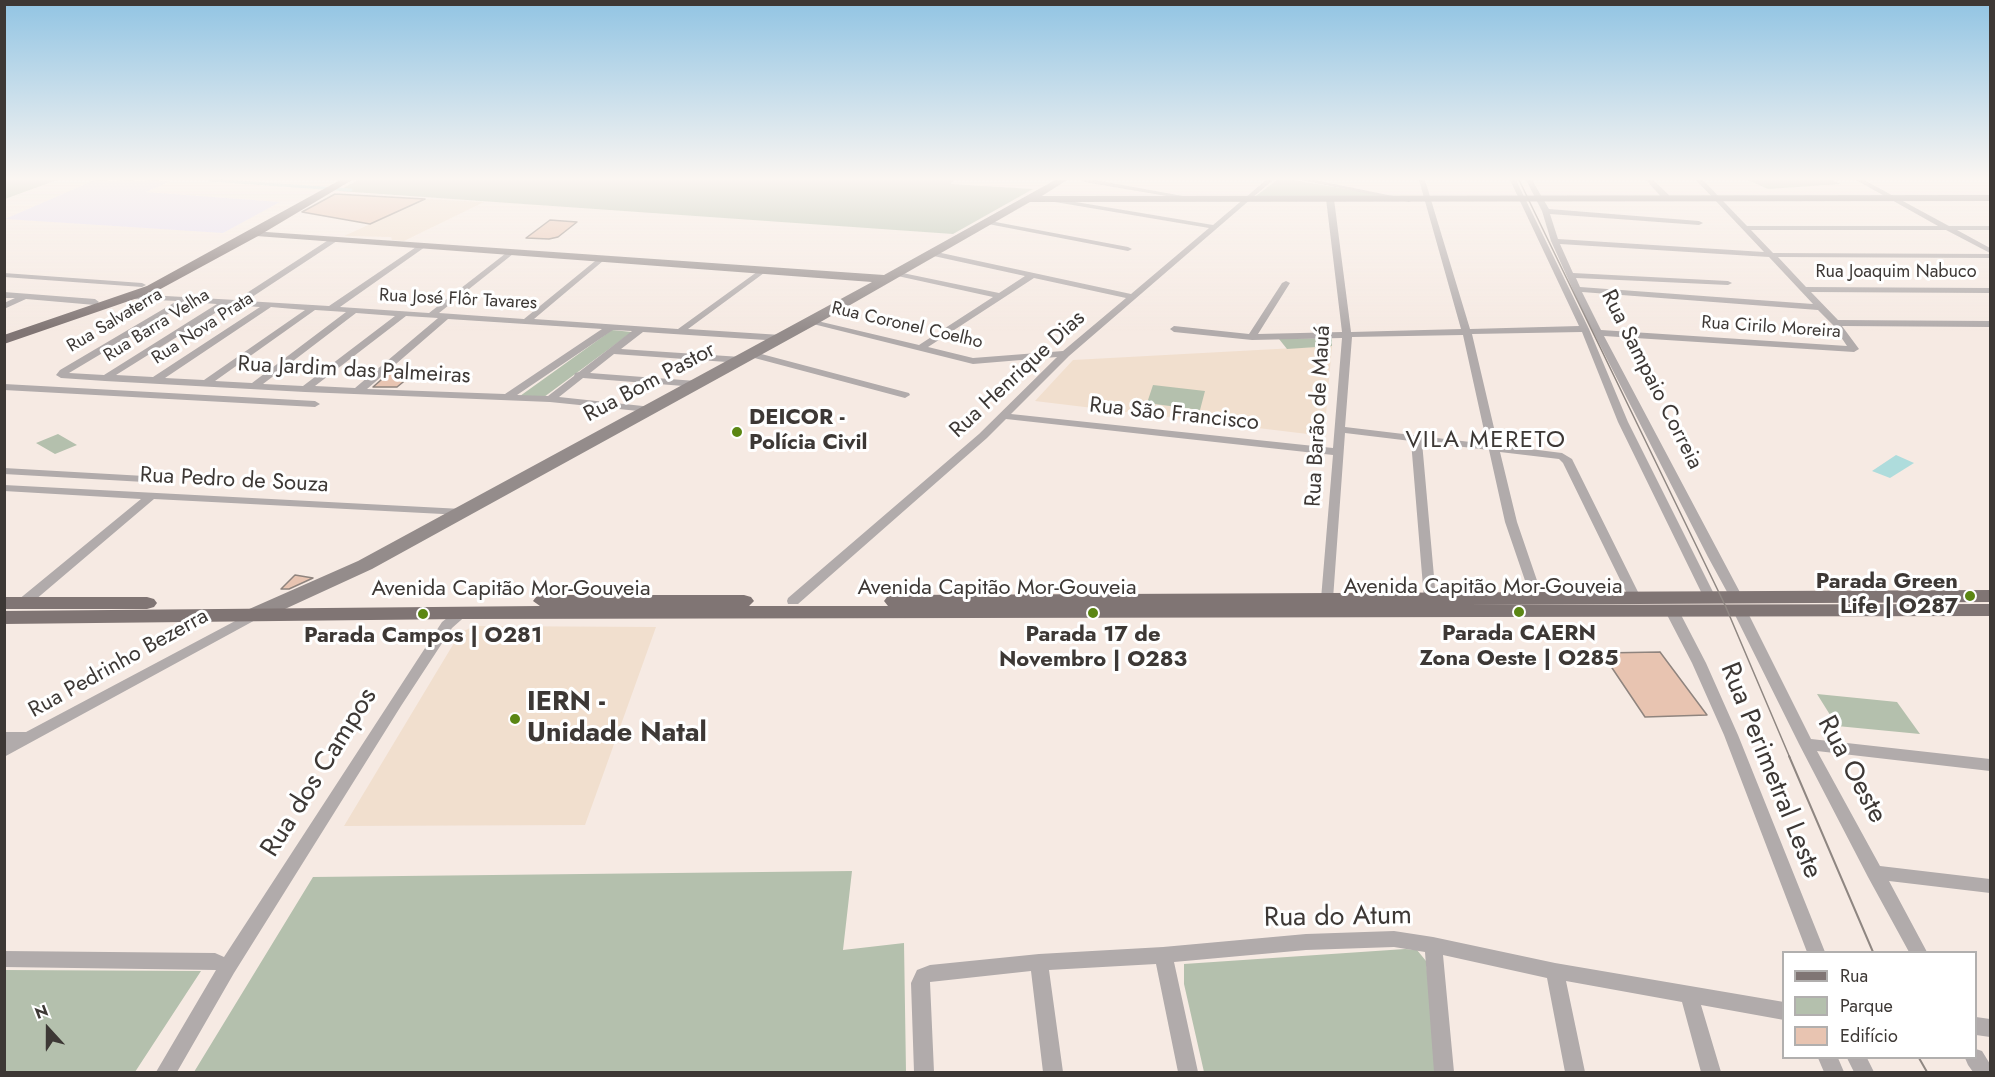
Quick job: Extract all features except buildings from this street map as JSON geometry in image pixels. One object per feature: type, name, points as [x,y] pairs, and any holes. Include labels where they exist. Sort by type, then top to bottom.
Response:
[{"type":"main road","points":[[4,335],[142,285],[242,230]]},
{"type":"main road","points":[[4,340],[134,296],[171,279],[261,230]]},
{"type":"main road","name":"Rua Bom Pastor","points":[[254,615],[342,576],[462,512],[973,230]]},
{"type":"main road","points":[[256,233],[600,259],[741,267],[761,271],[890,276]]},
{"type":"main road","name":"Avenida Capitão Mor-Gouveia","points":[[14,603],[655,607],[1565,605],[1672,611],[1739,604],[1990,596]]},
{"type":"main road","name":"Avenida Capitão Mor-Gouveia","points":[[4,618],[462,613],[793,601],[1537,598],[1565,605],[1635,598],[1710,598],[1739,604],[1990,610]]},
{"type":"street","points":[[1031,230],[1128,249]]},
{"type":"street","name":"Rua Henrique Dias","points":[[793,601],[1005,416],[1066,354],[1209,230]]},
{"type":"street","name":"Rua Barão de Mauá","points":[[1327,599],[1347,337],[1334,230]]},
{"type":"street","points":[[1436,230],[1466,330],[1511,522],[1537,598]]},
{"type":"street","name":"Rua Sampaio Correia","points":[[1536,230],[1583,326],[1623,422],[1710,598]]},
{"type":"street","name":"Rua Sampaio Correia","points":[[1552,230],[1570,275],[1599,333],[1739,604]]},
{"type":"street","name":"Rua Cirilo Moreira","points":[[1599,333],[1854,350],[1839,327],[1748,230]]},
{"type":"street","points":[[1949,230],[1990,251]]},
{"type":"street","points":[[237,303],[336,239]]},
{"type":"street","points":[[1555,241],[1769,255],[1990,256]]},
{"type":"street","points":[[331,309],[422,245]]},
{"type":"street","points":[[431,315],[510,252]]},
{"type":"street","points":[[932,253],[1133,297]]},
{"type":"street","points":[[528,320],[600,259]]},
{"type":"street","points":[[680,331],[761,271]]},
{"type":"street","points":[[919,349],[1034,274]]},
{"type":"street","points":[[4,275],[142,285]]},
{"type":"street","points":[[1570,275],[1728,283]]},
{"type":"street","points":[[890,276],[1002,296]]},
{"type":"street","points":[[1252,338],[1286,283]]},
{"type":"street","points":[[1578,289],[1819,307]]},
{"type":"street","name":"Rua Joaquim Nabuco","points":[[1802,289],[1990,290]]},
{"type":"street","points":[[4,295],[94,303]]},
{"type":"street","name":"Rua José Flôr Tavares","points":[[134,296],[781,338]]},
{"type":"street","points":[[4,307],[25,297]]},
{"type":"street","name":"Rua Salvaterra","points":[[63,372],[185,300]]},
{"type":"street","name":"Rua Barra Velha","points":[[105,378],[226,302]]},
{"type":"street","name":"Rua Nova Prata","points":[[156,380],[269,305]]},
{"type":"street","name":"Rua Nova Prata","points":[[206,383],[313,308]]},
{"type":"street","points":[[255,386],[356,310]]},
{"type":"street","points":[[305,389],[403,314]]},
{"type":"street","points":[[358,391],[446,316]]},
{"type":"street","name":"Rua Coronel Coelho","points":[[812,321],[973,362],[1066,354]]},
{"type":"street","points":[[1839,327],[1990,324]]},
{"type":"street","points":[[507,397],[613,326]]},
{"type":"street","points":[[1174,329],[1252,338],[1347,337],[1583,326]]},
{"type":"street","points":[[1839,327],[1990,330]]},
{"type":"street","points":[[550,399],[578,375],[642,328]]},
{"type":"street","points":[[610,351],[746,357],[904,394]]},
{"type":"street","name":"Rua Jardim das Palmeiras","points":[[63,372],[61,375],[64,376],[550,399],[648,409]]},
{"type":"street","points":[[578,375],[696,384]]},
{"type":"street","points":[[4,387],[315,404]]},
{"type":"street","name":"Rua São Francisco","points":[[1005,416],[1339,452]]},
{"type":"street","points":[[1340,429],[1558,454],[1568,461],[1635,598]]},
{"type":"street","points":[[1416,438],[1430,599]]},
{"type":"street","points":[[4,471],[162,480]]},
{"type":"street","name":"Rua Pedro de Souza","points":[[4,488],[462,512]]},
{"type":"street","points":[[14,603],[152,496]]},
{"type":"street","name":"Rua Oeste","points":[[1739,604],[1806,744],[1917,951]]},
{"type":"street","name":"Rua Perimetral Leste","points":[[1672,611],[1731,735],[1816,951]]},
{"type":"street","name":"Rua dos Campos","points":[[166,1072],[228,967],[402,692],[447,626],[462,613]]},
{"type":"street","name":"Rua Pedrinho Bezerra","points":[[4,751],[254,615]]},
{"type":"street","points":[[4,738],[28,738]]},
{"type":"street","points":[[1806,744],[1990,765]]},
{"type":"street","points":[[1874,872],[1990,885]]},
{"type":"street","name":"Rua do Atum","points":[[924,1072],[920,983],[924,975],[1039,962],[1394,939],[1556,971],[1782,1011]]},
{"type":"street","points":[[1433,945],[1444,1072]]},
{"type":"street","points":[[1163,955],[1188,1072]]},
{"type":"street","points":[[4,959],[215,961],[228,967]]},
{"type":"street","points":[[1039,962],[1053,1072]]},
{"type":"street","points":[[1556,971],[1575,1072]]},
{"type":"street","points":[[1689,995],[1711,1072]]},
{"type":"shaded area","points":[[180,230],[228,230],[223,233]]},
{"type":"shaded area","points":[[357,230],[426,230],[404,241],[392,240],[391,237],[344,236]]},
{"type":"shaded area","points":[[1332,346],[1324,436],[1035,401],[1073,360]]},
{"type":"shaded area","name":"IERN - Unidade Natal","points":[[474,626],[656,627],[585,825],[344,826],[460,633]]},
{"type":"green space","points":[[900,230],[960,230],[953,234]]},
{"type":"green space","points":[[612,330],[632,332],[544,397],[520,396]]},
{"type":"green space","points":[[1332,338],[1332,346],[1287,349],[1279,339]]},
{"type":"green space","points":[[1153,385],[1205,391],[1200,410],[1147,403]]},
{"type":"green space","points":[[58,434],[77,445],[55,454],[36,443]]},
{"type":"green space","points":[[1817,694],[1897,702],[1920,734],[1837,726]]},
{"type":"green space","points":[[852,871],[843,950],[904,943],[906,1072],[194,1072],[313,877]]},
{"type":"green space","points":[[1417,950],[1426,961],[1437,1072],[1204,1072],[1184,984],[1184,964]]},
{"type":"green space","points":[[5,970],[201,971],[135,1072],[5,1072]]},
{"type":"water","points":[[1896,455],[1914,463],[1890,478],[1872,471]]},
{"type":"tram line","points":[[1543,230],[1725,605],[1790,758]]},
{"type":"tram line","points":[[1789,756],[1873,951]]},
{"type":"tram line","points":[[1920,1059],[1927,1072]]},
{"type":"place","name":"DEICOR - Polícia Civil","points":[[737,432]]},
{"type":"place","name":"Parada Green Life | O287","points":[[1970,596]]},
{"type":"place","name":"Parada CAERN Zona Oeste | O285","points":[[1519,612]]},
{"type":"place","name":"Parada 17 de Novembro | O283","points":[[1093,613]]},
{"type":"place","name":"Parada Campos | O281","points":[[423,614]]},
{"type":"place","name":"IERN - Unidade Natal","points":[[515,719]]},
{"type":"district","name":"VILA MERETO","points":[[1486,441]]}]
